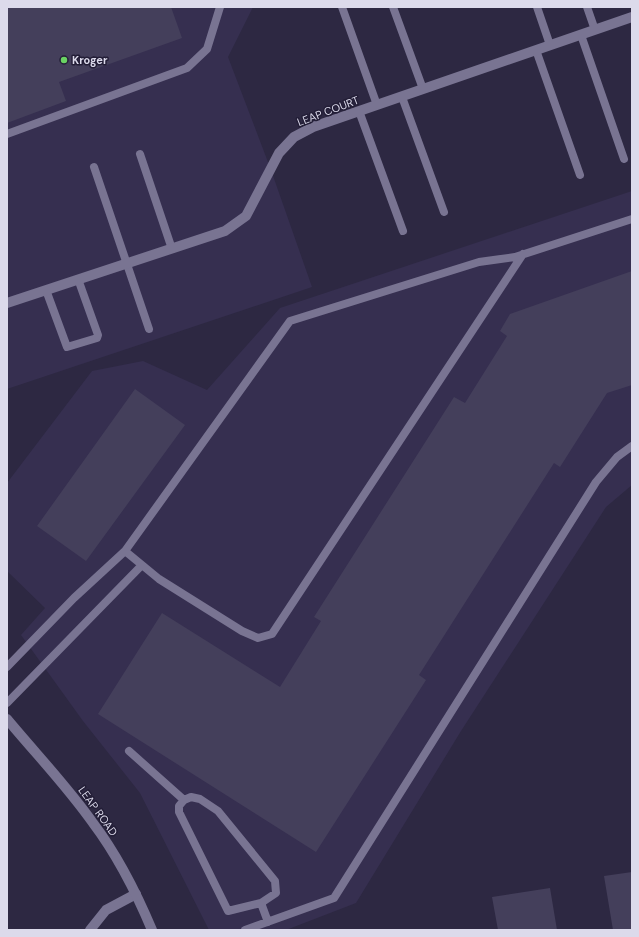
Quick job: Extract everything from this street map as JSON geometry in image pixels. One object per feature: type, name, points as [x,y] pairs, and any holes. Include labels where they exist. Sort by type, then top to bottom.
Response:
[{"type":"street","name":"LEAP COURT","points":[[7,303],[225,231],[246,216],[280,153],[294,136],[313,127],[632,17]]},
{"type":"street","name":"LEAP ROAD","points":[[7,719],[62,782],[94,823],[118,861],[136,894],[152,930]]},
{"type":"street","points":[[90,930],[106,910],[136,894]]},
{"type":"lane","points":[[7,134],[187,68],[207,49],[220,7]]},
{"type":"lane","points":[[342,7],[377,106]]},
{"type":"lane","points":[[392,7],[424,89]]},
{"type":"lane","points":[[537,7],[550,45]]},
{"type":"lane","points":[[587,7],[595,30]]},
{"type":"lane","points":[[581,35],[624,159]]},
{"type":"lane","points":[[536,50],[580,175]]},
{"type":"lane","points":[[402,97],[444,212]]},
{"type":"lane","points":[[360,111],[403,232]]},
{"type":"lane","points":[[140,154],[172,249]]},
{"type":"lane","points":[[94,167],[149,329]]},
{"type":"lane","points":[[7,667],[74,598],[125,551],[290,321],[480,262],[515,257],[632,219]]},
{"type":"lane","points":[[125,551],[159,580],[242,632],[258,638],[272,634],[523,254]]},
{"type":"lane","points":[[46,290],[67,347],[97,338],[98,335],[78,279]]},
{"type":"lane","points":[[245,930],[334,898],[596,482],[618,457],[632,446]]},
{"type":"lane","points":[[7,703],[142,566]]},
{"type":"lane","points":[[129,751],[184,800]]},
{"type":"lane","points":[[192,797],[200,799],[218,811],[274,881],[276,893],[261,903],[228,911],[179,812],[179,806],[184,800],[192,797]]},
{"type":"lane","points":[[261,903],[268,922]]},
{"type":"shaded area","points":[[7,7],[253,7],[228,57],[271,170],[312,287],[7,389]]},
{"type":"shaded area","points":[[632,191],[632,485],[606,507],[461,731],[356,903],[286,930],[209,930],[140,793],[83,721],[21,635],[45,608],[7,571],[7,483],[92,371],[143,361],[207,390],[280,308]]},
{"type":"building","name":"Kroger","points":[[7,7],[171,7],[182,38],[59,82],[66,101],[7,123]]},
{"type":"building","points":[[632,271],[632,385],[607,393],[560,467],[554,463],[419,675],[426,680],[316,852],[98,714],[162,613],[280,687],[321,621],[314,617],[454,397],[465,403],[507,336],[500,331],[510,314]]},
{"type":"building","points":[[135,389],[185,425],[86,561],[37,526]]},
{"type":"building","points":[[632,872],[632,930],[613,930],[604,876]]},
{"type":"building","points":[[550,888],[557,930],[498,930],[492,897]]},
{"type":"place","name":"Kroger","points":[[64,60]]}]
